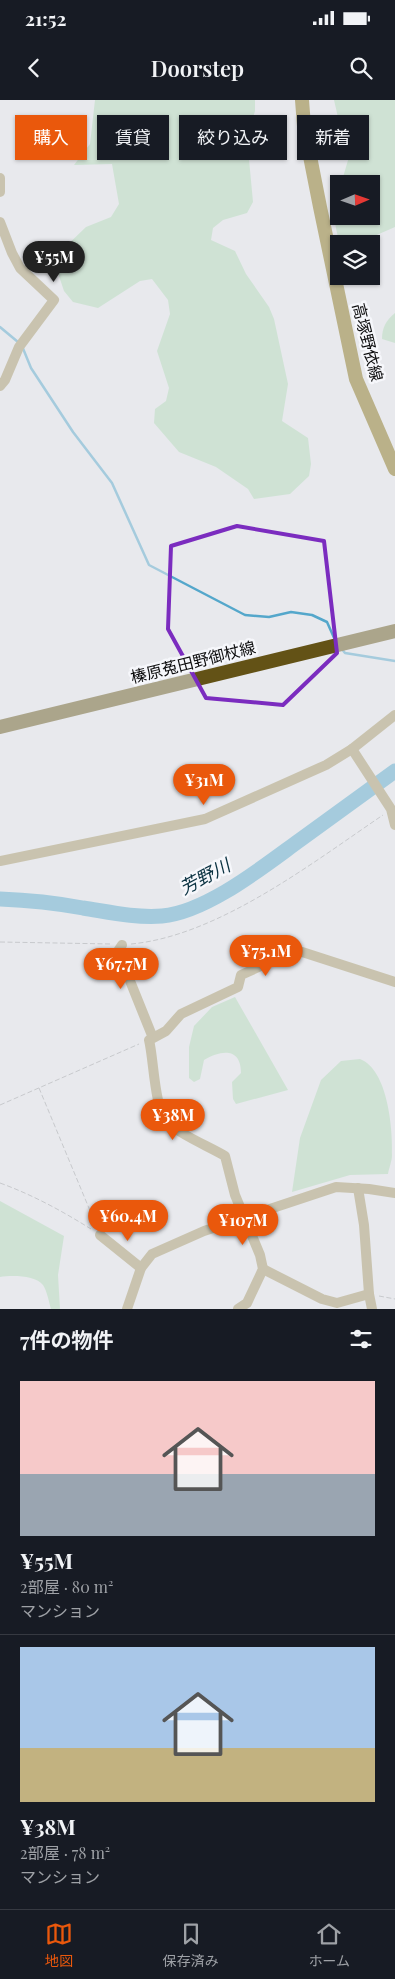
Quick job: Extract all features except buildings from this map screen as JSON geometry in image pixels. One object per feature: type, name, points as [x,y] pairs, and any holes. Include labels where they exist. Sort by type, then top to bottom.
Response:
[{"type":"main road","name":"高塚野依線","points":[[302,100],[304,126],[356,379],[395,469]]},
{"type":"main road","name":"榛原菟田野御杖線","points":[[0,727],[395,631]]},
{"type":"street","points":[[0,178],[0,192]]},
{"type":"street","points":[[0,222],[20,268],[54,300],[22,343],[5,380],[0,386]]},
{"type":"street","points":[[0,861],[205,819],[353,752],[395,715]]},
{"type":"street","points":[[353,752],[391,806],[395,825]]},
{"type":"street","points":[[122,945],[118,951],[153,1038],[166,1032],[181,1014],[238,987],[241,976],[296,950],[395,982]]},
{"type":"street","points":[[149,1040],[155,1085],[167,1123],[225,1156],[235,1195],[263,1269],[322,1299],[337,1304],[368,1294]]},
{"type":"street","points":[[127,1309],[141,1268],[152,1254],[204,1231],[244,1216],[336,1187],[395,1193]]},
{"type":"street","points":[[358,1188],[364,1224],[368,1294],[372,1309]]},
{"type":"street","points":[[100,1235],[141,1268]]},
{"type":"street","points":[[238,1309],[247,1303],[263,1269]]},
{"type":"path","points":[[0,942],[122,945],[145,943],[178,934],[237,909],[296,874],[391,806]]},
{"type":"path","points":[[0,1105],[149,1040]]},
{"type":"path","points":[[39,1088],[100,1235]]},
{"type":"path","points":[[0,1183],[27,1193],[61,1210],[100,1235]]},
{"type":"path","points":[[368,1294],[395,1300]]},
{"type":"highlighted area","points":[[237,526],[324,541],[337,653],[283,705],[206,698],[168,629],[171,546]]},
{"type":"green space","points":[[95,100],[255,100],[254,115],[179,115],[179,160],[249,160],[253,202],[247,213],[223,220],[213,228],[211,240],[235,251],[246,274],[269,307],[274,319],[288,384],[282,421],[308,438],[311,464],[309,476],[290,494],[254,499],[248,489],[216,467],[179,452],[154,423],[155,409],[166,401],[169,388],[157,351],[170,314],[168,300],[152,279],[140,281],[98,308],[73,302],[64,291],[56,267],[58,254],[86,227],[111,217],[119,204],[112,164],[74,165],[78,160],[87,160],[87,148],[90,144]]},
{"type":"green space","points":[[334,100],[395,100],[395,227],[377,235],[338,235],[336,225],[380,225],[380,175],[344,175],[348,160],[369,160],[369,115],[337,115]]},
{"type":"green space","points":[[395,313],[395,343],[382,339],[385,325]]},
{"type":"green space","points":[[235,997],[288,1090],[236,1104],[233,1099],[232,1082],[241,1073],[240,1065],[238,1059],[229,1053],[217,1054],[204,1060],[200,1079],[194,1082],[189,1078],[189,1047],[194,1026],[212,1007]]},
{"type":"green space","points":[[360,1059],[369,1065],[377,1075],[387,1101],[392,1144],[392,1157],[388,1174],[350,1175],[292,1192],[300,1138],[321,1080],[341,1061]]},
{"type":"green space","points":[[0,1201],[64,1236],[58,1275],[60,1309],[51,1309],[46,1290],[35,1279],[23,1276],[0,1277]]},
{"type":"waterway","points":[[0,327],[18,342]]},
{"type":"waterway","points":[[22,346],[31,368],[73,432],[112,483],[149,565],[245,615],[269,617],[291,612],[312,615],[327,622],[335,640]]},
{"type":"waterway","points":[[341,648],[345,653],[395,661]]},
{"type":"waterway","name":"芳野川","points":[[0,899],[52,903],[132,915],[162,916],[179,913],[216,897],[234,886],[395,771]]}]
